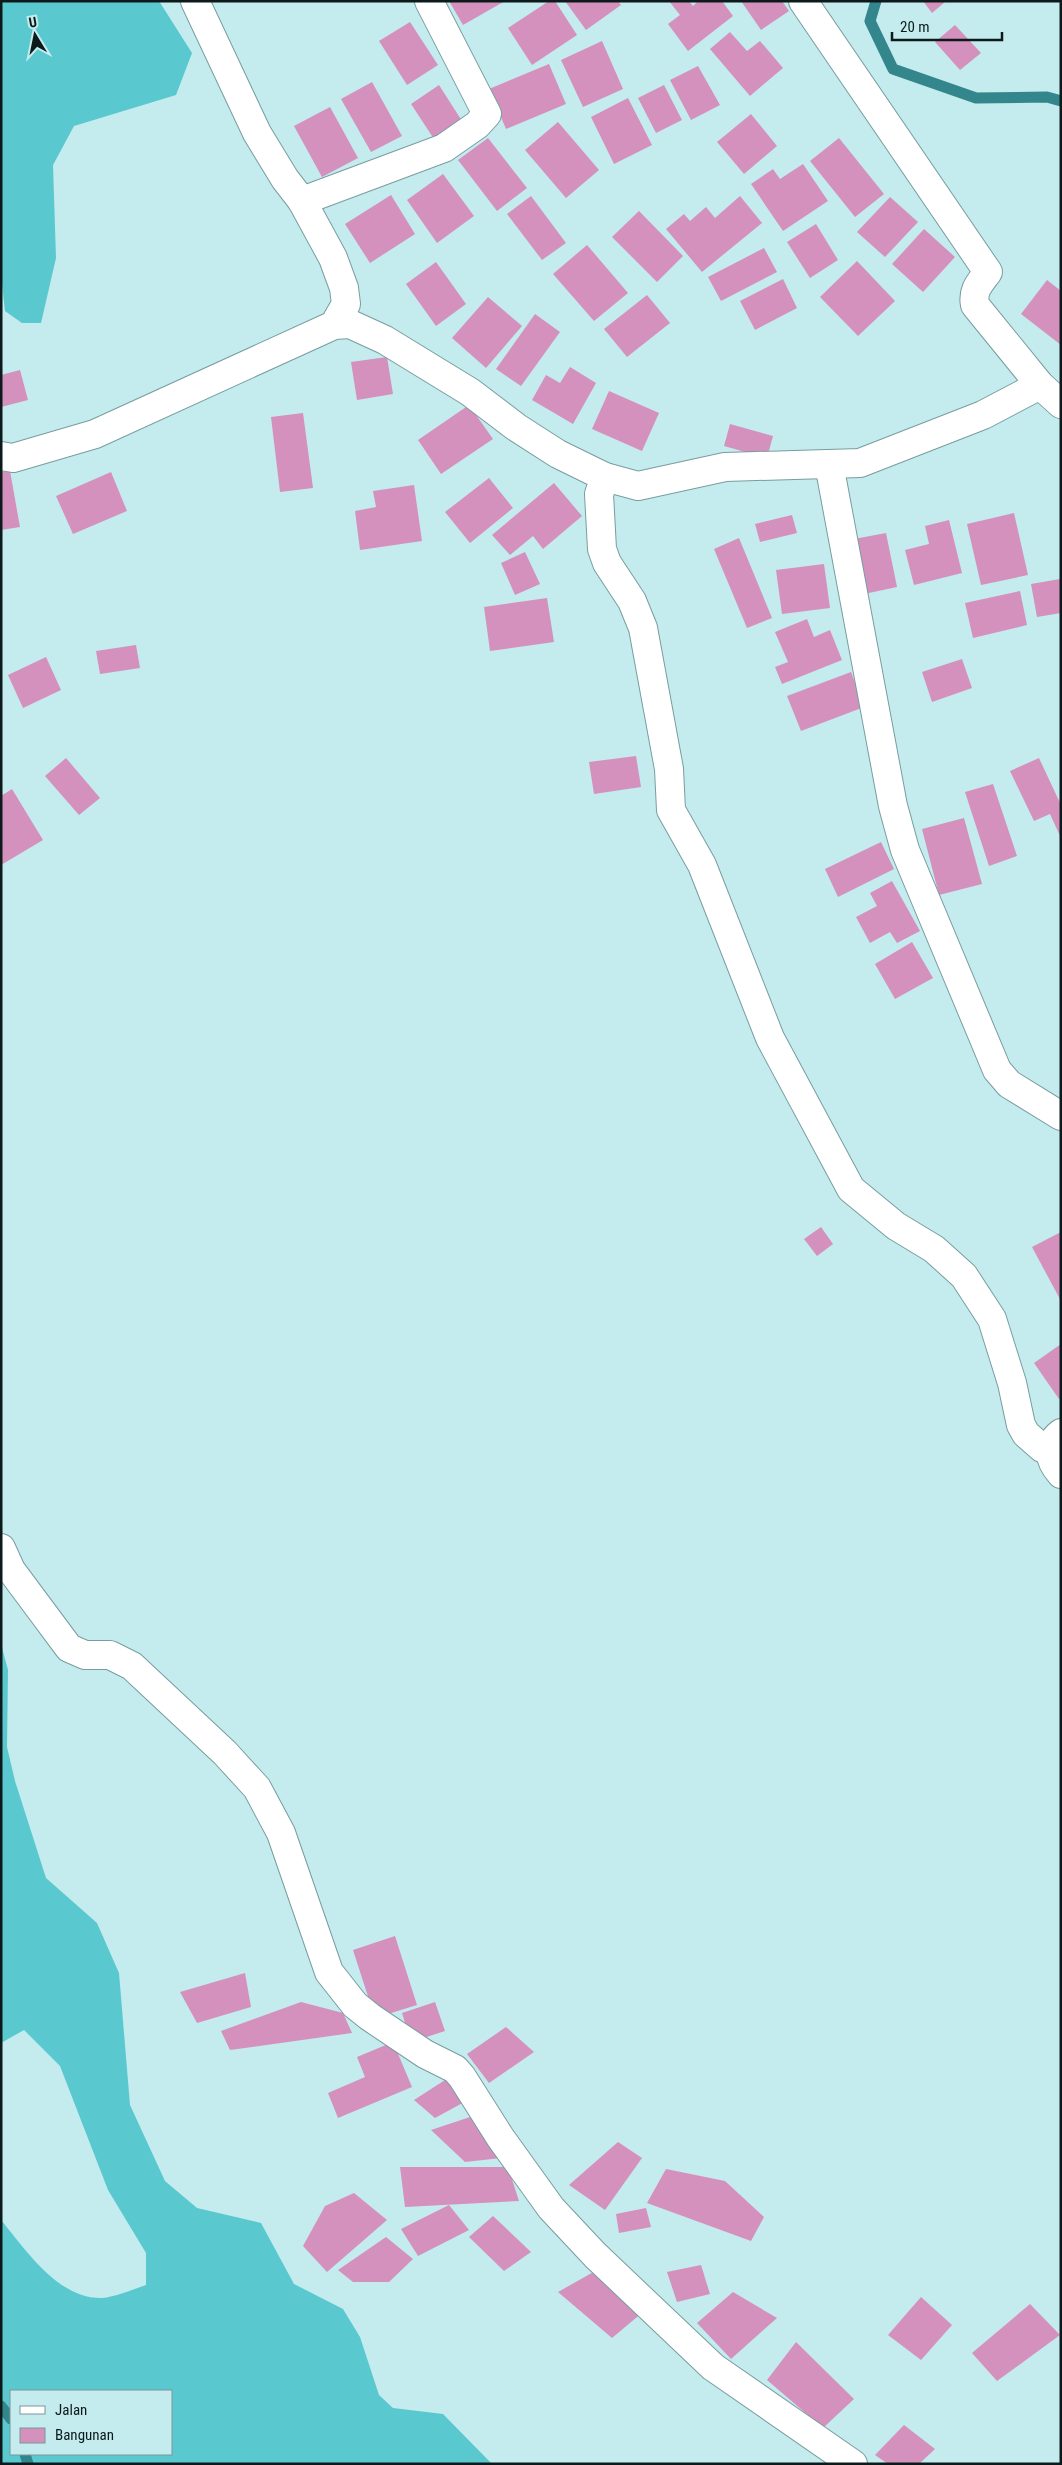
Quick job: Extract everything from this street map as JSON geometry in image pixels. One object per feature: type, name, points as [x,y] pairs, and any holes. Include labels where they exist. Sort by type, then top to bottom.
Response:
[{"type":"street","points":[[195,1],[257,133],[285,179],[302,201],[333,258],[344,288],[346,304],[334,325]]},
{"type":"street","points":[[302,201],[444,148],[488,114],[429,1]]},
{"type":"street","points":[[804,1],[988,272],[976,288],[973,296],[975,305],[1040,385],[1061,404]]},
{"type":"street","points":[[1,456],[14,458],[95,434],[334,325],[350,324],[386,340],[470,392],[516,427],[558,454],[605,477],[638,486],[726,467],[860,463],[983,415],[1040,385]]},
{"type":"street","points":[[829,464],[893,806],[905,850],[997,1070],[1010,1084],[1061,1116]]},
{"type":"street","points":[[605,477],[599,494],[602,549],[607,563],[632,601],[643,628],[669,769],[671,810],[702,865],[770,1038],[851,1190],[896,1226],[934,1249],[964,1276],[992,1319],[1012,1382],[1021,1425],[1026,1434],[1042,1448],[1055,1440]]},
{"type":"street","points":[[1055,1440],[1049,1456],[1061,1474]]},
{"type":"street","points":[[1,1548],[11,1570],[68,1648],[84,1655],[110,1655],[132,1666],[225,1753],[257,1788],[280,1833],[328,1972],[355,2005],[425,2054],[455,2070],[462,2077],[500,2137],[551,2208],[595,2255],[713,2367],[853,2464]]},
{"type":"shaded area","points":[[1,1],[159,1],[192,53],[176,95],[74,126],[53,165],[56,258],[41,323],[22,323],[5,311],[1,275]]},
{"type":"shaded area","points":[[1,1644],[8,1670],[7,1747],[15,1781],[46,1878],[97,1923],[119,1973],[130,2105],[165,2181],[197,2208],[261,2223],[294,2284],[343,2309],[360,2337],[379,2395],[393,2408],[443,2414],[492,2464],[1,2464],[1,2220],[44,2271],[57,2282],[71,2290],[86,2296],[102,2298],[118,2295],[146,2285],[146,2253],[108,2190],[60,2066],[24,2030],[1,2043]]},
{"type":"building","points":[[449,1],[505,1],[463,25]]},
{"type":"building","points":[[549,1],[555,1],[577,35],[532,65],[508,28]]},
{"type":"building","points":[[565,1],[618,1],[621,5],[586,30]]},
{"type":"building","points":[[669,1],[689,1],[693,6],[698,1],[722,1],[733,16],[688,51],[668,24],[680,15]]},
{"type":"building","points":[[741,1],[782,1],[789,11],[761,30]]},
{"type":"building","points":[[923,1],[944,1],[945,2],[932,13]]},
{"type":"building","points":[[410,22],[438,65],[407,85],[379,41]]},
{"type":"building","points":[[955,25],[981,53],[960,70],[935,42]]},
{"type":"building","points":[[730,32],[747,51],[760,41],[783,68],[750,96],[710,49]]},
{"type":"building","points":[[602,41],[623,89],[583,107],[561,60]]},
{"type":"building","points":[[549,64],[566,104],[506,129],[489,89]]},
{"type":"building","points":[[698,66],[720,105],[691,120],[670,80]]},
{"type":"building","points":[[372,82],[402,136],[371,152],[341,99]]},
{"type":"building","points":[[439,85],[462,121],[434,139],[411,104]]},
{"type":"building","points":[[664,85],[682,120],[656,133],[638,98]]},
{"type":"building","points":[[628,98],[652,145],[614,164],[591,117]]},
{"type":"building","points":[[330,107],[358,158],[322,177],[294,126]]},
{"type":"building","points":[[751,114],[777,146],[744,174],[717,142]]},
{"type":"building","points":[[558,122],[599,170],[566,198],[525,150]]},
{"type":"building","points":[[488,138],[527,188],[497,211],[458,160]]},
{"type":"building","points":[[839,138],[884,194],[855,217],[810,161]]},
{"type":"building","points":[[803,164],[828,201],[783,231],[751,184],[773,169],[780,179]]},
{"type":"building","points":[[443,174],[474,216],[437,243],[407,200]]},
{"type":"building","points":[[391,195],[415,234],[370,263],[345,224]]},
{"type":"building","points":[[531,196],[566,243],[542,260],[507,214]]},
{"type":"building","points":[[740,196],[762,223],[702,272],[666,229],[684,214],[690,221],[706,207],[715,218]]},
{"type":"building","points":[[890,197],[918,222],[885,257],[857,232]]},
{"type":"building","points":[[639,211],[683,256],[657,282],[612,237]]},
{"type":"building","points":[[816,224],[838,260],[810,278],[787,242]]},
{"type":"building","points":[[924,229],[955,257],[923,292],[892,264]]},
{"type":"building","points":[[587,245],[628,293],[594,321],[553,274]]},
{"type":"building","points":[[764,248],[777,272],[721,301],[708,277]]},
{"type":"building","points":[[857,261],[895,301],[858,336],[820,297]]},
{"type":"building","points":[[436,262],[466,304],[436,326],[406,284]]},
{"type":"building","points":[[783,279],[797,308],[755,330],[740,301]]},
{"type":"building","points":[[1047,280],[1061,291],[1061,345],[1021,314]]},
{"type":"building","points":[[647,295],[670,323],[627,357],[604,329]]},
{"type":"building","points":[[488,297],[522,326],[486,368],[452,338]]},
{"type":"building","points":[[535,314],[560,332],[521,386],[496,369]]},
{"type":"building","points":[[387,357],[393,394],[357,400],[351,362]]},
{"type":"building","points":[[570,367],[596,383],[573,424],[532,400],[546,375],[560,383]]},
{"type":"building","points":[[20,370],[28,400],[1,407],[1,375]]},
{"type":"building","points":[[609,391],[659,413],[642,451],[592,429]]},
{"type":"building","points":[[469,405],[493,439],[441,474],[418,440]]},
{"type":"building","points":[[303,413],[313,488],[280,492],[271,417]]},
{"type":"building","points":[[730,424],[773,436],[767,458],[724,446]]},
{"type":"building","points":[[10,471],[20,527],[1,530],[1,472]]},
{"type":"building","points":[[111,472],[127,511],[73,534],[56,496]]},
{"type":"building","points":[[489,478],[513,508],[470,543],[445,512]]},
{"type":"building","points":[[554,483],[582,516],[543,549],[533,536],[510,555],[492,535]]},
{"type":"building","points":[[414,485],[422,541],[360,550],[355,511],[376,507],[373,491]]},
{"type":"building","points":[[1014,513],[1028,575],[981,585],[967,524]]},
{"type":"building","points":[[792,515],[797,533],[760,542],[755,524]]},
{"type":"building","points":[[949,520],[962,573],[914,585],[905,550],[929,544],[925,526]]},
{"type":"building","points":[[886,533],[897,587],[864,594],[854,539]]},
{"type":"building","points":[[739,538],[772,618],[747,628],[714,549]]},
{"type":"building","points":[[525,552],[540,584],[515,595],[501,563]]},
{"type":"building","points":[[824,564],[830,608],[782,614],[776,570]]},
{"type":"building","points":[[1060,579],[1061,613],[1037,617],[1031,584]]},
{"type":"building","points":[[1020,591],[1027,625],[973,638],[965,603]]},
{"type":"building","points":[[547,598],[554,642],[490,651],[484,607]]},
{"type":"building","points":[[807,619],[814,637],[830,630],[842,660],[782,684],[775,667],[788,662],[775,632]]},
{"type":"building","points":[[136,645],[140,668],[100,674],[96,651]]},
{"type":"building","points":[[46,657],[61,690],[23,708],[8,675]]},
{"type":"building","points":[[962,659],[972,688],[932,702],[922,672]]},
{"type":"building","points":[[851,672],[864,707],[801,731],[787,696]]},
{"type":"building","points":[[636,756],[641,787],[594,794],[589,762]]},
{"type":"building","points":[[66,758],[100,798],[79,815],[45,776]]},
{"type":"building","points":[[1039,758],[1061,805],[1061,838],[1050,814],[1034,821],[1010,771]]},
{"type":"building","points":[[993,784],[1017,856],[989,866],[965,792]]},
{"type":"building","points":[[12,789],[43,840],[1,865],[1,796]]},
{"type":"building","points":[[964,818],[982,884],[939,895],[922,829]]},
{"type":"building","points":[[881,842],[894,869],[838,897],[825,869]]},
{"type":"building","points":[[892,881],[920,931],[897,943],[890,932],[870,943],[856,917],[877,906],[870,893]]},
{"type":"building","points":[[912,942],[933,978],[895,999],[875,964]]},
{"type":"building","points":[[821,1227],[833,1244],[817,1256],[804,1239]]},
{"type":"building","points":[[1061,1232],[1061,1301],[1032,1247]]},
{"type":"building","points":[[1061,1344],[1061,1398],[1059,1399],[1034,1363]]},
{"type":"building","points":[[395,1936],[417,2005],[375,2018],[353,1950]]},
{"type":"building","points":[[245,1973],[251,2007],[197,2023],[180,1992]]},
{"type":"building","points":[[301,2002],[343,2013],[352,2033],[230,2050],[221,2031]]},
{"type":"building","points":[[435,2002],[445,2031],[411,2042],[402,2013]]},
{"type":"building","points":[[506,2027],[534,2052],[489,2083],[467,2054]]},
{"type":"building","points":[[393,2042],[412,2087],[338,2118],[328,2093],[365,2077],[357,2057]]},
{"type":"building","points":[[445,2080],[468,2100],[435,2118],[414,2100]]},
{"type":"building","points":[[479,2114],[501,2158],[465,2162],[431,2130]]},
{"type":"building","points":[[618,2142],[642,2158],[605,2210],[569,2185]]},
{"type":"building","points":[[400,2167],[508,2167],[519,2201],[405,2207]]},
{"type":"building","points":[[666,2169],[725,2181],[764,2217],[751,2241],[647,2203]]},
{"type":"building","points":[[354,2193],[387,2220],[327,2272],[303,2246],[325,2206]]},
{"type":"building","points":[[449,2205],[469,2230],[418,2256],[401,2229]]},
{"type":"building","points":[[646,2208],[651,2227],[619,2233],[616,2214]]},
{"type":"building","points":[[493,2216],[531,2252],[504,2271],[469,2237]]},
{"type":"building","points":[[386,2237],[413,2259],[389,2282],[353,2282],[338,2270]]},
{"type":"building","points":[[701,2265],[710,2294],[677,2302],[667,2272]]},
{"type":"building","points":[[597,2270],[643,2312],[612,2338],[558,2292]]},
{"type":"building","points":[[733,2292],[777,2318],[731,2359],[697,2323]]},
{"type":"building","points":[[921,2297],[952,2325],[921,2360],[888,2335]]},
{"type":"building","points":[[1030,2304],[1060,2335],[997,2381],[972,2353]]},
{"type":"building","points":[[796,2342],[854,2399],[823,2428],[767,2380]]},
{"type":"building","points":[[904,2425],[935,2449],[919,2464],[888,2464],[875,2455]]},
{"type":"waterway","points":[[876,1],[870,21],[893,69],[976,98],[1047,97],[1061,101]]},
{"type":"waterway","points":[[1,2406],[10,2418]]},
{"type":"waterway","points":[[25,2455],[28,2464]]}]
